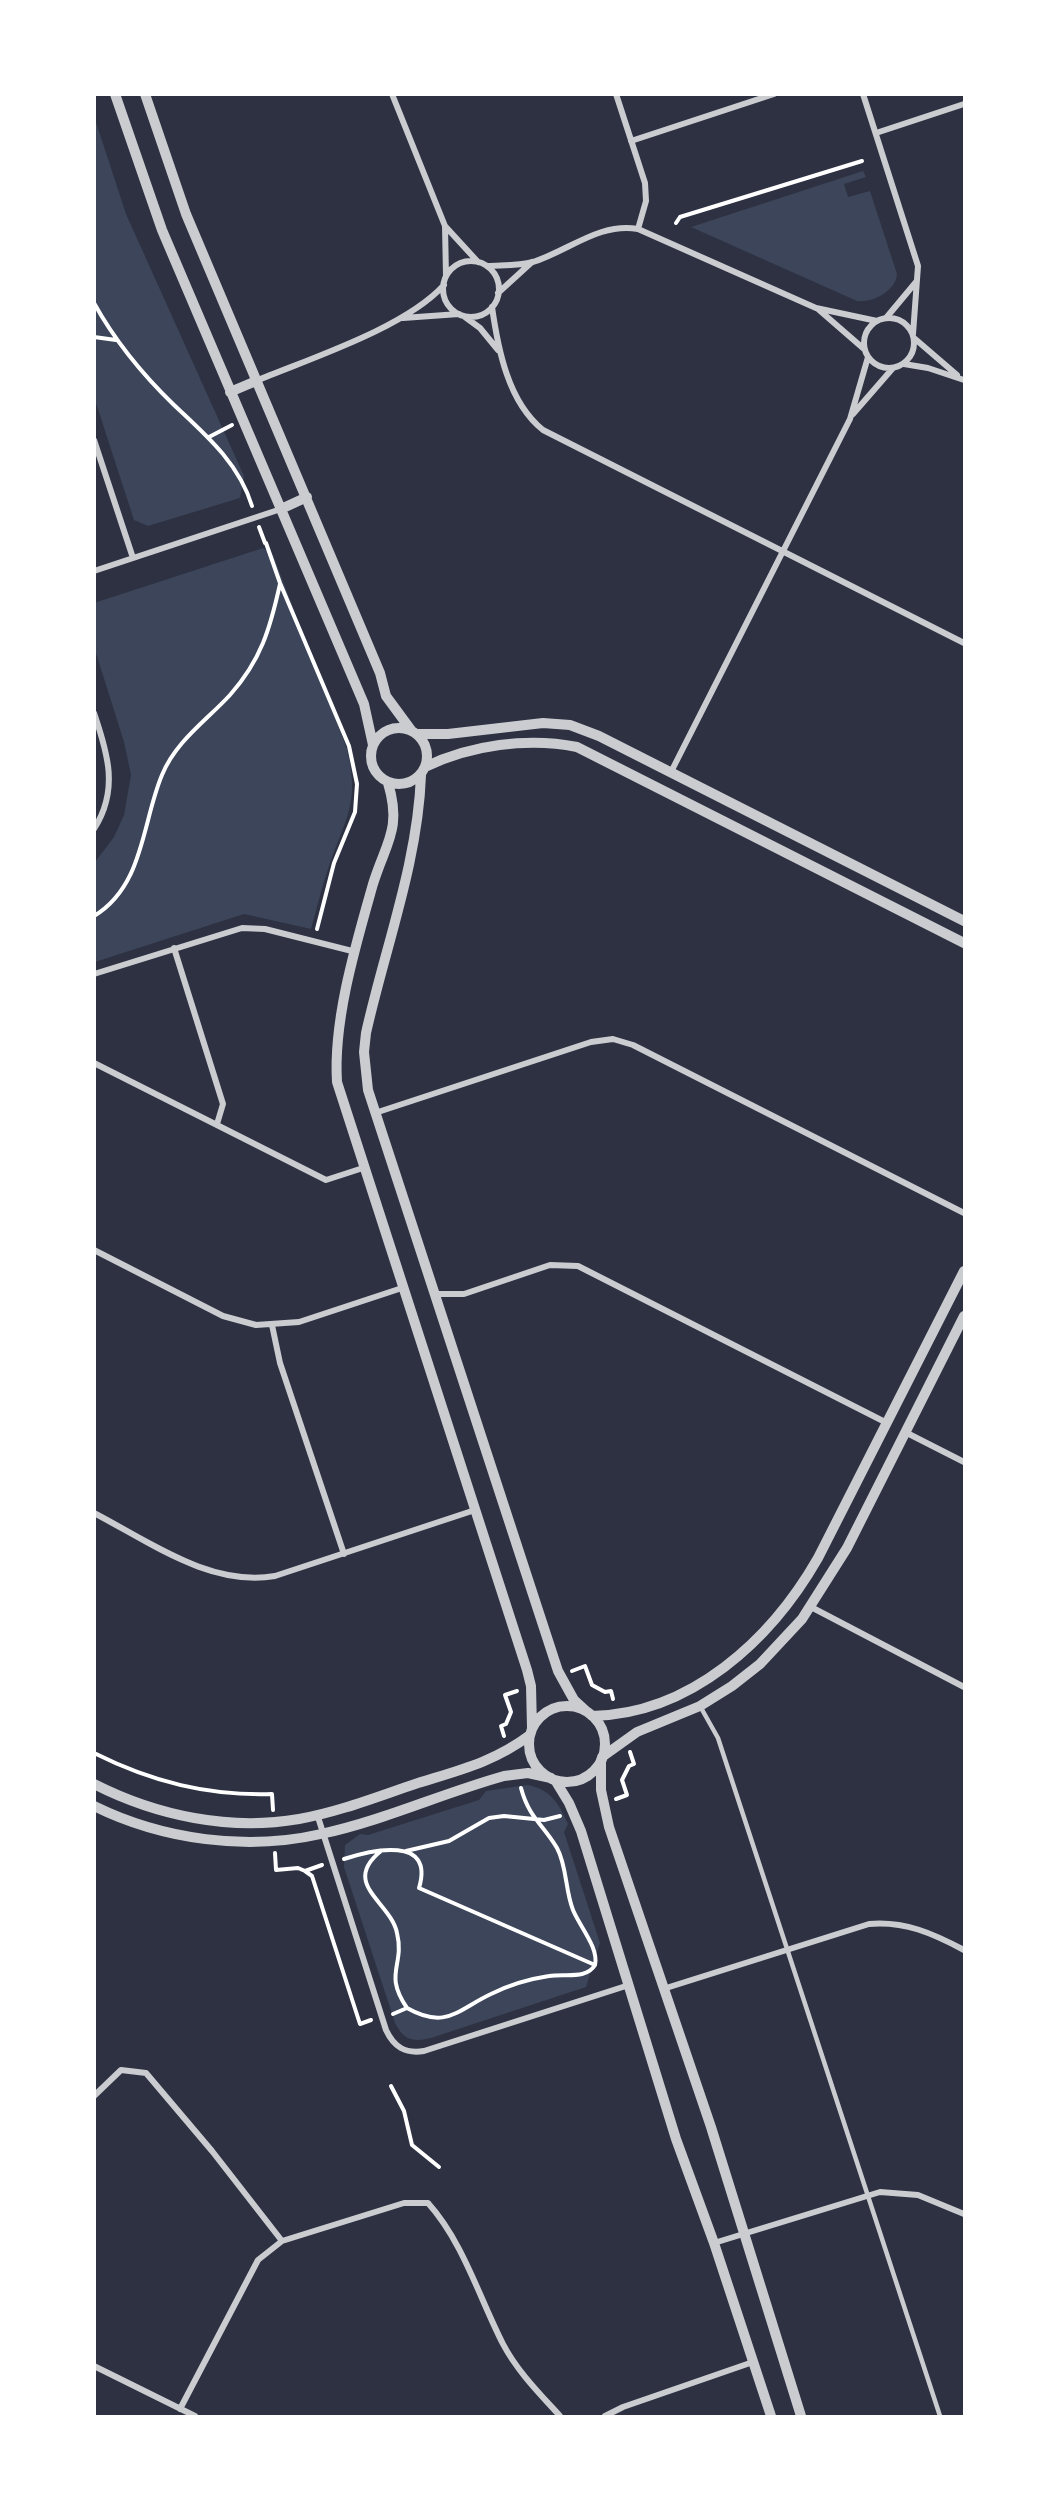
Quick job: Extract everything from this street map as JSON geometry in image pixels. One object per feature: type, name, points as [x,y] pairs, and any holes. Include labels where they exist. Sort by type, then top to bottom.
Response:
[{"type":"street","points":[[115,94],[158,219],[364,704],[373,745],[372,763],[375,771],[388,783],[395,806],[393,826],[373,885],[341,1013],[336,1061],[341,1098],[527,1670],[531,1686],[529,1748],[540,1771],[553,1779],[578,1823],[676,2139],[714,2242],[771,2416]]},
{"type":"street","points":[[145,94],[186,214],[380,673],[386,696],[426,749],[420,809],[366,1033],[364,1070],[375,1113],[558,1671],[574,1700],[589,1714],[604,1735],[602,1759],[604,1811],[711,2127],[742,2234],[801,2416]]},
{"type":"street","points":[[392,94],[445,226],[478,262],[487,266],[497,278],[498,293]]},
{"type":"street","points":[[616,94],[646,192],[644,212],[638,230]]},
{"type":"street","points":[[631,141],[774,94]]},
{"type":"street","points":[[863,94],[918,266],[913,307],[914,351],[904,364]]},
{"type":"street","points":[[876,133],[964,104]]},
{"type":"street","points":[[445,226],[446,276],[444,285],[447,302],[480,328],[498,350]]},
{"type":"street","points":[[487,266],[532,262],[604,231],[625,227],[638,230],[816,308],[877,321]]},
{"type":"street","points":[[446,276],[460,263],[478,262]]},
{"type":"street","points":[[532,262],[498,293],[492,307],[498,350],[524,410],[543,430],[964,643]]},
{"type":"street","points":[[886,318],[918,280]]},
{"type":"street","points":[[230,392],[402,318],[432,298],[444,285]]},
{"type":"street","points":[[402,318],[460,314],[478,316],[492,307]]},
{"type":"street","points":[[816,308],[865,350],[868,357],[880,367],[892,368],[904,364],[928,368],[963,379]]},
{"type":"street","points":[[865,350],[866,333],[877,321],[886,318],[902,321],[914,336],[963,379]]},
{"type":"street","points":[[850,419],[868,357]]},
{"type":"street","points":[[662,790],[850,419],[892,368]]},
{"type":"street","points":[[94,440],[133,558]]},
{"type":"street","points":[[94,571],[256,518],[307,498]]},
{"type":"street","points":[[94,713],[110,765],[108,801],[94,829]]},
{"type":"street","points":[[373,745],[378,737],[393,729],[448,734],[543,723],[570,725],[671,772],[964,921]]},
{"type":"street","points":[[388,783],[406,784],[423,771],[466,751],[560,743],[597,755],[964,943]]},
{"type":"street","points":[[94,974],[242,928],[265,929],[356,952]]},
{"type":"street","points":[[174,948],[223,1104],[217,1124]]},
{"type":"street","points":[[375,1113],[591,1042],[613,1039],[633,1045],[964,1213]]},
{"type":"street","points":[[94,1064],[326,1180],[363,1168]]},
{"type":"street","points":[[94,1250],[239,1322],[272,1325],[299,1322],[402,1288]]},
{"type":"street","points":[[434,1294],[464,1294],[550,1265],[578,1266],[887,1423]]},
{"type":"street","points":[[94,1784],[154,1809],[202,1819],[276,1822],[317,1814],[500,1756],[531,1732],[545,1714],[562,1706],[574,1707],[589,1714],[632,1713],[686,1691],[712,1676],[754,1642],[790,1603],[806,1579],[964,1271]]},
{"type":"street","points":[[94,1806],[143,1826],[215,1840],[274,1841],[322,1834],[485,1781],[518,1774],[577,1781],[587,1777],[602,1759],[637,1732],[700,1706],[732,1686],[759,1664],[787,1636],[811,1607],[847,1548],[964,1316]]},
{"type":"street","points":[[272,1325],[280,1363],[344,1554]]},
{"type":"street","points":[[905,1432],[964,1462]]},
{"type":"street","points":[[94,1513],[206,1570],[239,1579],[275,1576],[475,1510]]},
{"type":"street","points":[[811,1607],[964,1687]]},
{"type":"street","points":[[317,1814],[381,2017],[391,2041],[398,2048],[415,2053],[629,1984]]},
{"type":"street","points":[[663,1989],[852,1928],[885,1923],[916,1928],[964,1950]]},
{"type":"street","points":[[94,2096],[121,2070],[146,2073],[212,2151],[282,2241]]},
{"type":"street","points":[[714,2242],[869,2194],[905,2192],[934,2199],[964,2214]]},
{"type":"street","points":[[180,2409],[258,2260],[282,2241],[404,2203],[428,2203],[445,2222],[505,2346],[522,2372],[560,2416]]},
{"type":"street","points":[[605,2416],[623,2407],[753,2362]]},
{"type":"street","points":[[94,2366],[195,2416]]},
{"type":"lane","points":[[700,1706],[718,1738],[940,2416]]},
{"type":"path","points":[[676,223],[680,217],[862,161]]},
{"type":"path","points":[[94,303],[116,340],[174,405],[209,437],[240,477],[280,583],[349,746],[357,784],[355,812],[334,863],[314,942]]},
{"type":"path","points":[[94,337],[116,340]]},
{"type":"path","points":[[94,916],[111,902],[135,865],[144,840],[154,795],[172,757],[187,736],[229,695],[256,661],[265,642],[280,583]]},
{"type":"path","points":[[382,1850],[372,1858],[368,1866],[366,1885],[398,1934],[394,1986],[407,2008],[426,2017],[446,2018],[511,1985],[551,1976],[584,1975],[596,1965],[595,1952],[580,1925],[567,1893],[558,1850],[528,1811],[518,1774]]},
{"type":"path","points":[[305,1871],[312,1876],[360,2024],[407,2008]]},
{"type":"path","points":[[391,2086],[404,2111],[412,2145],[439,2168]]},
{"type":"shaded area","points":[[94,116],[126,214],[244,476],[240,498],[148,526],[134,520],[95,400]]},
{"type":"shaded area","points":[[863,171],[866,177],[844,184],[848,197],[870,191],[897,274],[893,286],[888,291],[870,300],[857,301],[691,227]]},
{"type":"shaded area","points":[[263,548],[273,555],[347,749],[351,768],[352,797],[346,822],[326,874],[311,929],[244,914],[95,962],[95,862],[114,837],[124,815],[131,775],[124,742],[95,650],[94,603]]},
{"type":"shaded area","points":[[527,1785],[542,1790],[553,1798],[568,1824],[564,1832],[600,1943],[586,1987],[431,2038],[410,2039],[398,2029],[395,2023],[344,1867],[345,1845],[360,1834],[368,1835],[479,1800],[486,1791]]}]
